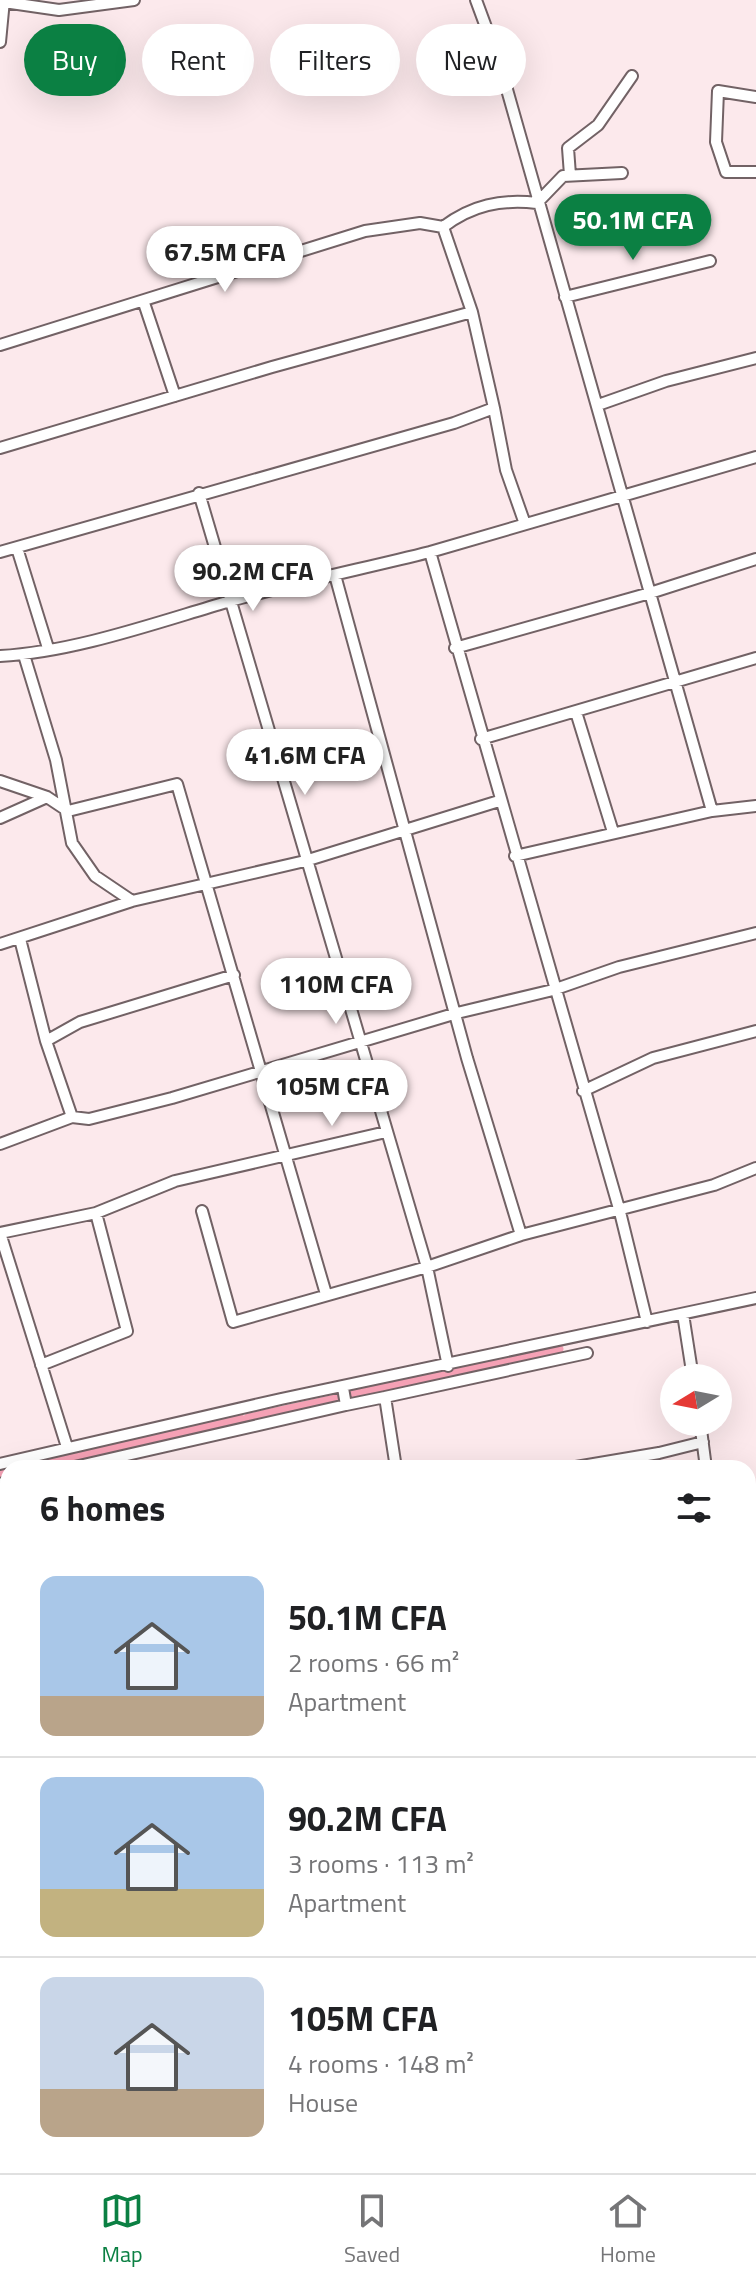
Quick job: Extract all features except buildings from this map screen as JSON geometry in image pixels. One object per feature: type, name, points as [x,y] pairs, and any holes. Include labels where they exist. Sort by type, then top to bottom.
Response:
[{"type":"street","points":[[0,42],[4,1],[59,10],[134,0]]},
{"type":"street","points":[[476,0],[500,65],[712,811]]},
{"type":"street","points":[[570,175],[568,148],[598,125],[632,76]]},
{"type":"street","points":[[756,97],[718,91],[716,142],[726,172],[756,172]]},
{"type":"street","points":[[0,345],[144,303],[365,231],[420,223],[443,227],[462,213],[488,203],[537,203],[563,176],[622,173]]},
{"type":"street","points":[[443,227],[472,312],[506,470],[525,524]]},
{"type":"street","points":[[565,297],[710,261]]},
{"type":"street","points":[[144,303],[175,396]]},
{"type":"street","points":[[0,448],[472,312]]},
{"type":"street","points":[[598,405],[666,381],[756,358]]},
{"type":"street","points":[[0,552],[442,426],[494,408]]},
{"type":"street","points":[[0,656],[24,655],[136,628],[430,552],[756,457]]},
{"type":"street","points":[[199,493],[427,1267],[439,1310],[448,1366]]},
{"type":"street","points":[[17,548],[48,648]]},
{"type":"street","points":[[430,552],[553,990],[620,1212],[647,1322]]},
{"type":"street","points":[[455,648],[650,593],[756,559]]},
{"type":"street","points":[[335,575],[402,829],[521,1235]]},
{"type":"street","points":[[24,655],[68,811],[72,843],[95,876],[132,901]]},
{"type":"street","points":[[481,739],[756,658]]},
{"type":"street","points":[[576,712],[613,832]]},
{"type":"street","points":[[0,781],[47,797],[68,811],[177,784],[264,1072],[326,1294]]},
{"type":"street","points":[[0,818],[47,797]]},
{"type":"street","points":[[0,944],[132,901],[305,861],[499,801]]},
{"type":"street","points":[[515,856],[712,811],[756,806]]},
{"type":"street","points":[[0,1144],[72,1117],[89,1119],[264,1072],[457,1013],[553,990],[619,967],[756,933]]},
{"type":"street","points":[[20,939],[46,1041],[72,1117]]},
{"type":"street","points":[[46,1041],[80,1022],[234,975]]},
{"type":"street","points":[[583,1091],[653,1058],[756,1031]]},
{"type":"street","points":[[67,1447],[0,1233],[96,1213],[175,1181],[386,1132]]},
{"type":"street","points":[[202,1211],[233,1322],[427,1267],[521,1235],[620,1212],[714,1185],[756,1168]]},
{"type":"street","points":[[41,1365],[127,1331],[96,1213]]},
{"type":"street","points":[[16,1460],[756,1298]]},
{"type":"street","points":[[683,1314],[691,1364]]},
{"type":"street","points":[[105,1460],[587,1353]]},
{"type":"street","points":[[343,1388],[346,1405]]},
{"type":"street","points":[[385,1397],[395,1460]]},
{"type":"street","points":[[702,1436],[705,1460]]},
{"type":"street","points":[[611,1460],[703,1442]]},
{"type":"waterway","points":[[351,1395],[559,1349]]},
{"type":"waterway","points":[[248,1418],[340,1398]]},
{"type":"waterway","points":[[62,1460],[241,1419]]}]
